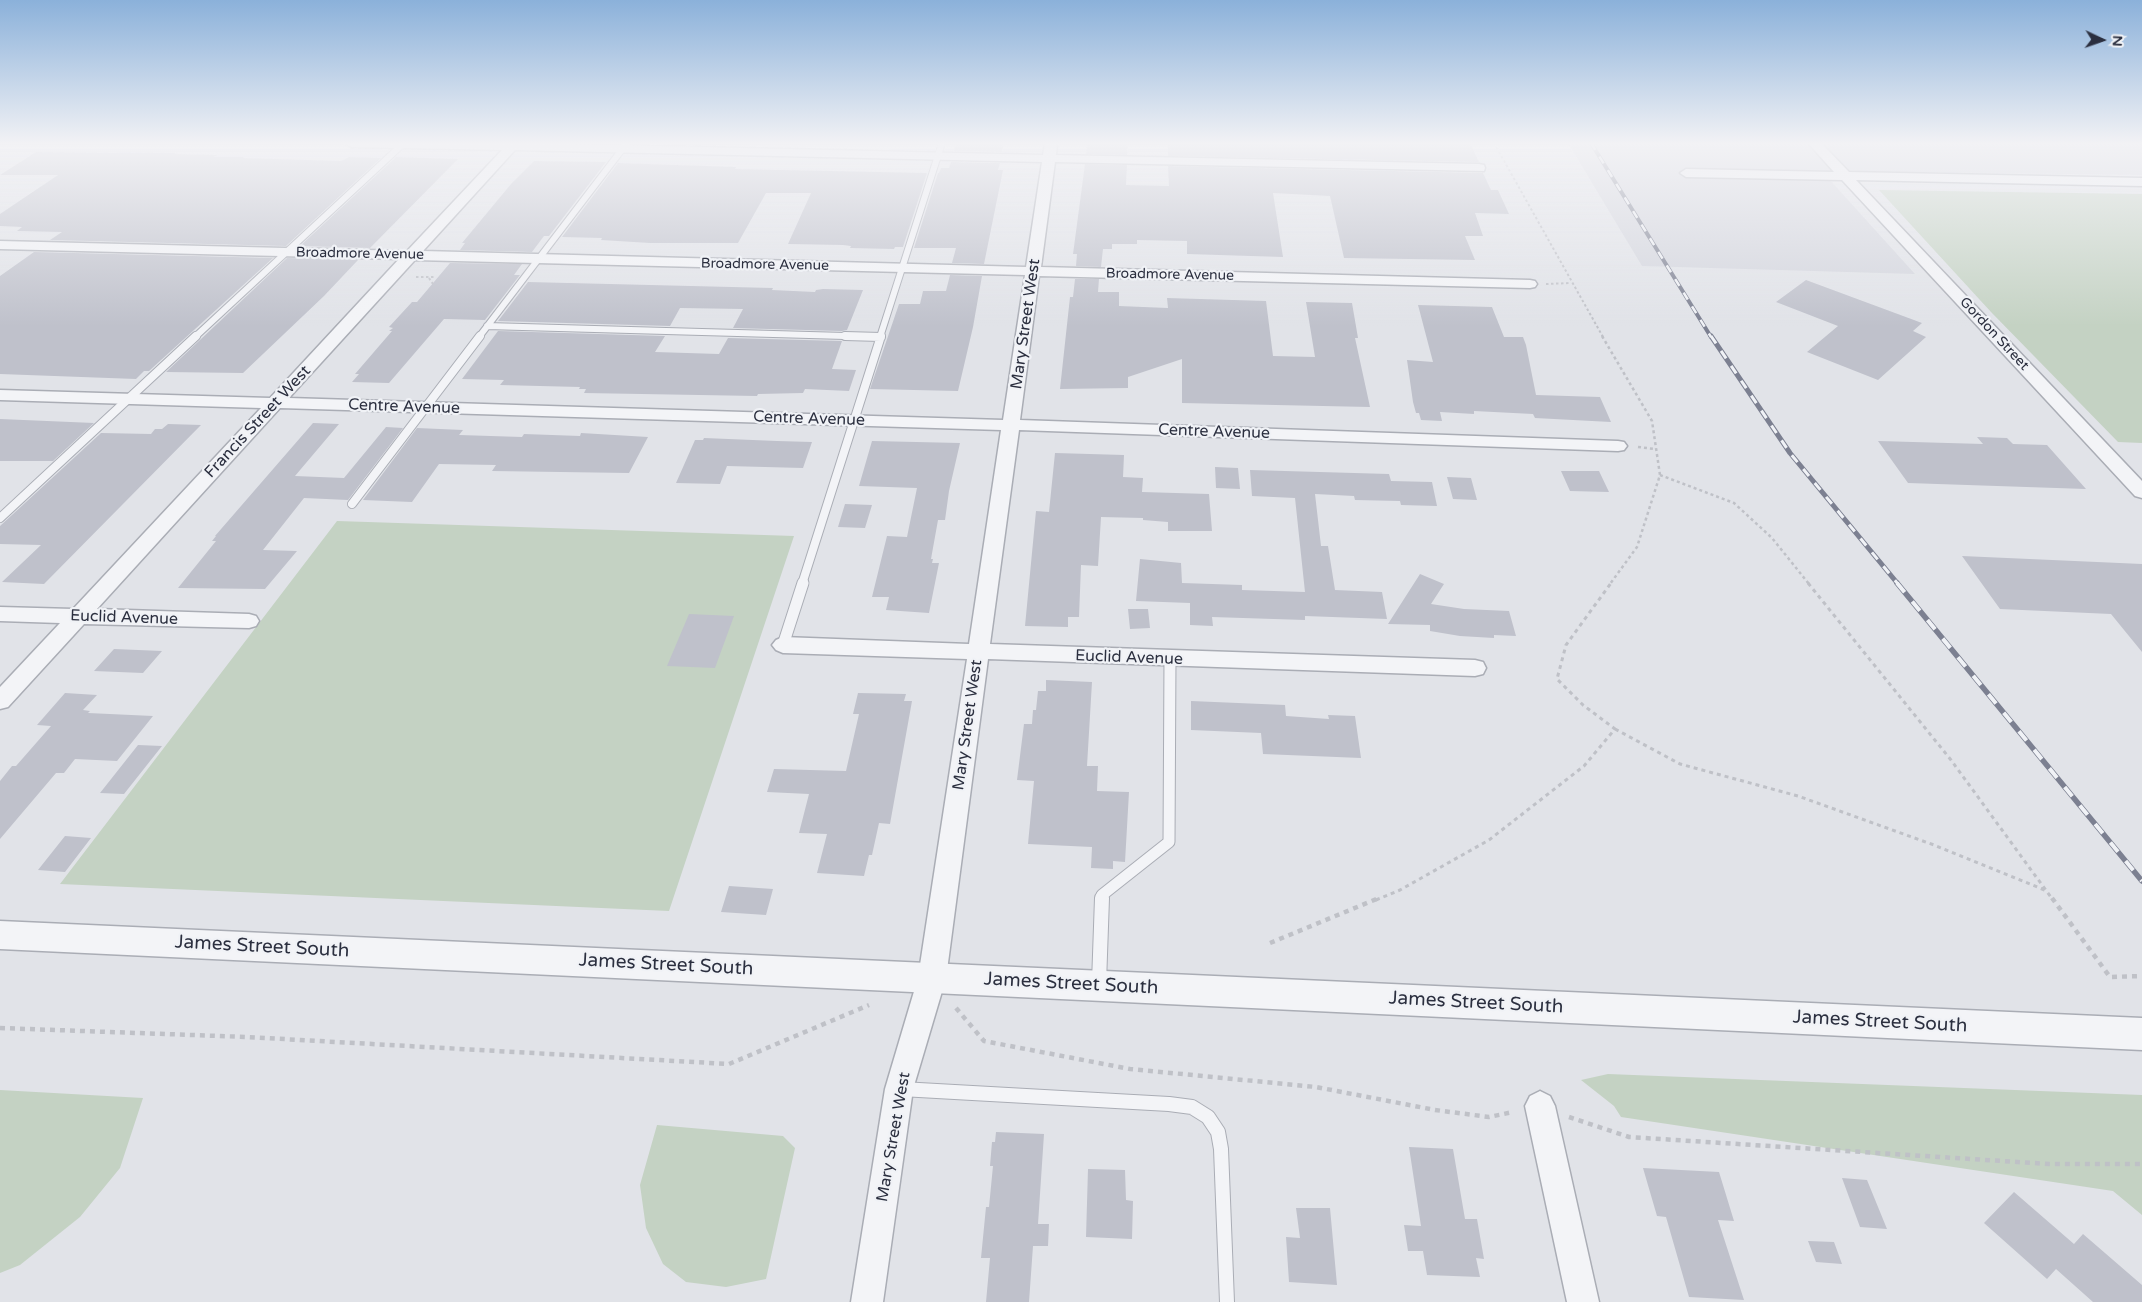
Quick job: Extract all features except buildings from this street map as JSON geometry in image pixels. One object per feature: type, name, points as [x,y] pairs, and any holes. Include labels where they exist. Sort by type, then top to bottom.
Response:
[{"type":"street","name":"Francis Street West","points":[[0,701],[459,204]]},
{"type":"street","name":"Mary Street West","points":[[867,1302],[899,1089],[932,978],[1044,204]]},
{"type":"street","name":"Gordon Street","points":[[1871,204],[2142,492]]},
{"type":"street","name":"Broadmore Avenue","points":[[0,245],[1530,284]]},
{"type":"street","name":"Centre Avenue","points":[[0,395],[1012,425],[1618,446]]},
{"type":"street","name":"Euclid Avenue","points":[[0,614],[248,621]]},
{"type":"street","name":"Euclid Avenue","points":[[783,645],[1475,668]]},
{"type":"street","name":"James Street South","points":[[0,935],[2142,1034]]},
{"type":"street","points":[[1540,1106],[1583,1302]]},
{"type":"lane","points":[[0,518],[339,204]]},
{"type":"lane","points":[[352,504],[581,204]]},
{"type":"lane","points":[[783,645],[924,204]]},
{"type":"lane","points":[[487,326],[881,337]]},
{"type":"lane","points":[[1098,985],[1102,895],[1169,842],[1170,659]]},
{"type":"lane","points":[[899,1089],[1169,1104],[1192,1107],[1208,1117],[1218,1132],[1222,1149],[1228,1302]]},
{"type":"path","points":[[1527,204],[1571,283],[1652,421],[1660,476],[1636,547],[1566,645],[1557,679],[1583,705],[1616,729],[1680,764],[1798,796],[1934,845],[2048,892]]},
{"type":"path","points":[[428,277],[433,284]]},
{"type":"path","points":[[1530,284],[1571,283]]},
{"type":"path","points":[[1660,476],[1734,503],[1772,538],[1951,760],[2110,977],[2142,976]]},
{"type":"path","points":[[1270,943],[1400,890],[1489,840],[1584,766],[1616,729]]},
{"type":"path","points":[[932,978],[984,1041],[1130,1069],[1316,1087],[1435,1110],[1489,1117],[1540,1106],[1629,1137],[2049,1164],[2142,1164]]},
{"type":"path","points":[[0,1028],[247,1037],[729,1064],[878,1001]]},
{"type":"shaded area","points":[[1605,204],[1851,204],[1915,274],[1642,266]]},
{"type":"green space","points":[[1892,204],[2142,204],[2142,443],[2118,442],[1991,312]]},
{"type":"green space","points":[[337,521],[794,536],[669,911],[60,884]]},
{"type":"green space","points":[[1608,1074],[2142,1095],[2142,1215],[2113,1191],[1621,1117],[1614,1106],[1581,1080]]},
{"type":"green space","points":[[0,1090],[143,1098],[120,1168],[80,1217],[20,1265],[0,1273]]},
{"type":"green space","points":[[657,1125],[783,1136],[795,1148],[766,1279],[726,1287],[686,1282],[663,1264],[646,1228],[640,1185]]},
{"type":"railway","points":[[1629,204],[1711,337]]},
{"type":"railway","points":[[1711,336],[1790,453],[1898,584]]},
{"type":"railway","points":[[1897,583],[2142,881]]}]
